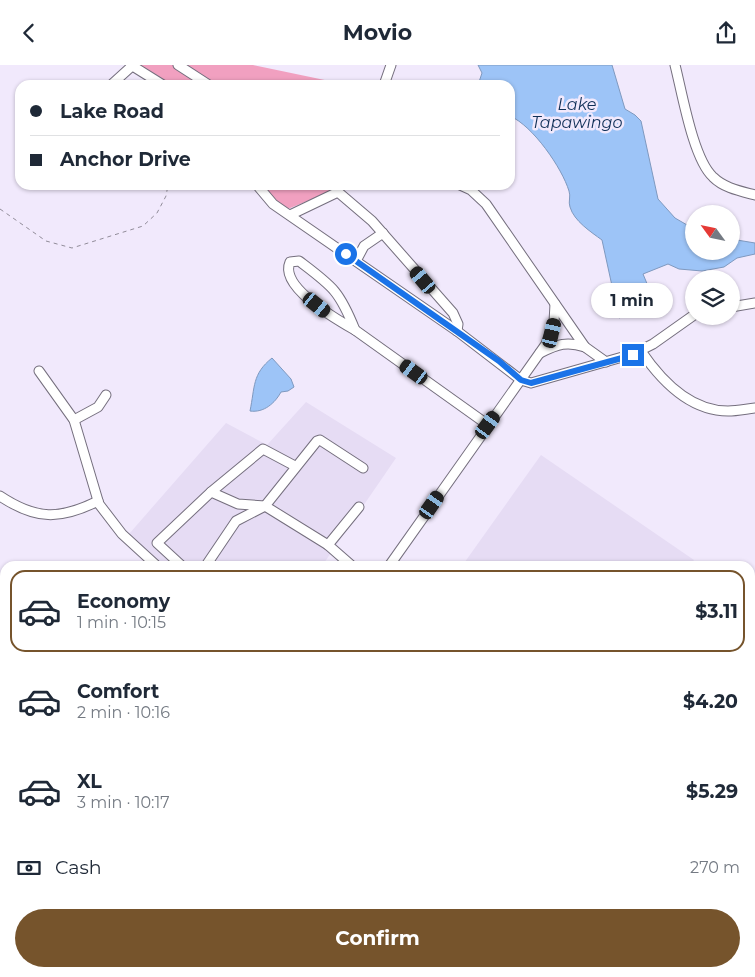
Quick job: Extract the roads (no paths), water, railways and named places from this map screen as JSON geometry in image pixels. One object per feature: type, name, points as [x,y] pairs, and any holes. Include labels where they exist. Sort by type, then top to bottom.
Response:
[{"type":"street","points":[[116,80],[132,65],[155,80]]},
{"type":"street","points":[[178,65],[201,80]]},
{"type":"street","points":[[386,80],[392,65]]},
{"type":"street","points":[[676,65],[696,146],[703,164],[712,177],[722,183],[755,195]]},
{"type":"street","points":[[261,190],[273,205],[457,331],[521,380],[531,383],[641,351],[685,321]]},
{"type":"street","points":[[470,190],[486,205],[586,347],[606,362]]},
{"type":"street","points":[[290,215],[338,192],[372,221],[453,313],[458,323],[457,331]]},
{"type":"street","points":[[356,261],[364,246],[383,233]]},
{"type":"street","points":[[355,330],[344,304],[332,286],[298,261],[290,262],[287,269],[289,277],[304,295],[488,425]]},
{"type":"street","points":[[740,306],[755,303]]},
{"type":"street","points":[[393,561],[540,353],[552,333],[555,304]]},
{"type":"street","points":[[540,353],[562,343],[586,347]]},
{"type":"street","points":[[641,351],[653,369],[668,385],[686,397],[702,405],[726,411],[755,408]]},
{"type":"street","points":[[39,371],[74,419],[98,501],[112,522],[152,561]]},
{"type":"street","points":[[74,419],[98,407],[106,395]]},
{"type":"street","points":[[210,561],[236,521],[265,506],[295,466],[320,440],[363,468]]},
{"type":"street","points":[[177,561],[157,543],[211,492],[263,449],[295,466]]},
{"type":"street","points":[[211,492],[238,504],[265,506],[328,545],[346,561]]},
{"type":"street","points":[[0,496],[25,511],[41,515],[62,515],[75,512],[98,501]]},
{"type":"street","points":[[328,545],[359,507]]},
{"type":"water","name":"Lake Tapawingo","points":[[478,65],[612,65],[625,109],[641,121],[658,199],[675,218],[685,224],[685,260],[734,260],[724,267],[708,270],[679,269],[668,264],[643,274],[648,286],[638,288],[626,298],[630,312],[619,318],[602,240],[583,226],[575,217],[569,205],[570,193],[560,171],[537,138],[515,119],[515,80],[480,80],[482,73]]},
{"type":"water","name":"Lake Tapawingo","points":[[740,240],[755,243],[755,254],[740,257]]},
{"type":"water","points":[[272,358],[291,379],[294,387],[288,391],[281,392],[276,400],[264,409],[250,411],[255,381],[261,370]]}]
